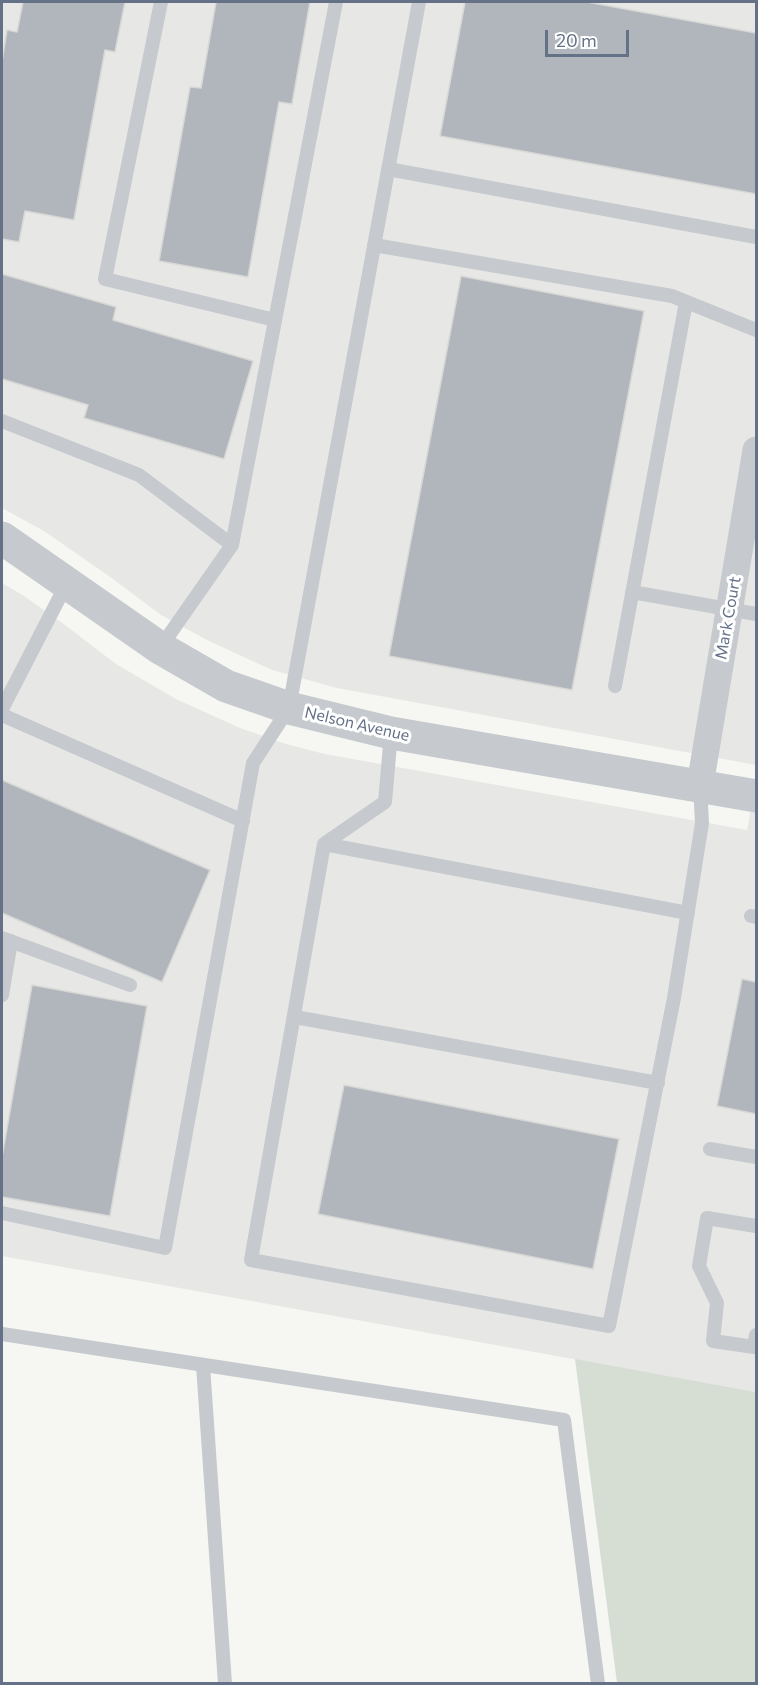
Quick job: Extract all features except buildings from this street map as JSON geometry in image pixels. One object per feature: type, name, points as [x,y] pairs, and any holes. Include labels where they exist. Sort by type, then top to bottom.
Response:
[{"type":"street","name":"Mark Court","points":[[700,785],[756,450]]},
{"type":"street","name":"Nelson Avenue","points":[[2,538],[160,648],[225,686],[289,708],[391,733],[756,796]]},
{"type":"lane","points":[[162,2],[105,279],[275,320]]},
{"type":"lane","points":[[160,648],[232,545],[336,2]]},
{"type":"lane","points":[[2,1213],[165,1248],[253,762],[289,708],[419,2]]},
{"type":"lane","points":[[388,169],[756,237]]},
{"type":"lane","points":[[374,245],[672,296],[756,330]]},
{"type":"lane","points":[[615,686],[686,302]]},
{"type":"lane","points":[[2,421],[140,475],[232,545]]},
{"type":"lane","points":[[2,709],[68,583]]},
{"type":"lane","points":[[632,592],[756,614]]},
{"type":"lane","points":[[2,715],[243,821]]},
{"type":"lane","points":[[391,733],[384,802],[324,844],[251,1260],[609,1326],[658,1083],[688,913],[702,823],[700,785]]},
{"type":"lane","points":[[324,844],[688,913]]},
{"type":"lane","points":[[2,995],[6,939],[130,985]]},
{"type":"lane","points":[[295,1017],[658,1083]]},
{"type":"lane","points":[[710,1149],[756,1157]]},
{"type":"lane","points":[[756,1226],[707,1218],[699,1266],[717,1303],[713,1341],[754,1347],[756,1335]]},
{"type":"lane","points":[[2,1334],[564,1420],[598,1683]]},
{"type":"lane","points":[[202,1365],[225,1683]]},
{"type":"shaded area","points":[[2,2],[756,2],[756,765],[337,688],[272,670],[209,641],[161,615],[44,531],[2,508]]},
{"type":"shaded area","points":[[2,583],[65,625],[116,664],[176,699],[240,728],[286,744],[325,754],[747,830],[756,781],[756,1392],[2,1256]]},
{"type":"shaded area","points":[[575,1359],[756,1392],[756,1683],[617,1683]]}]
